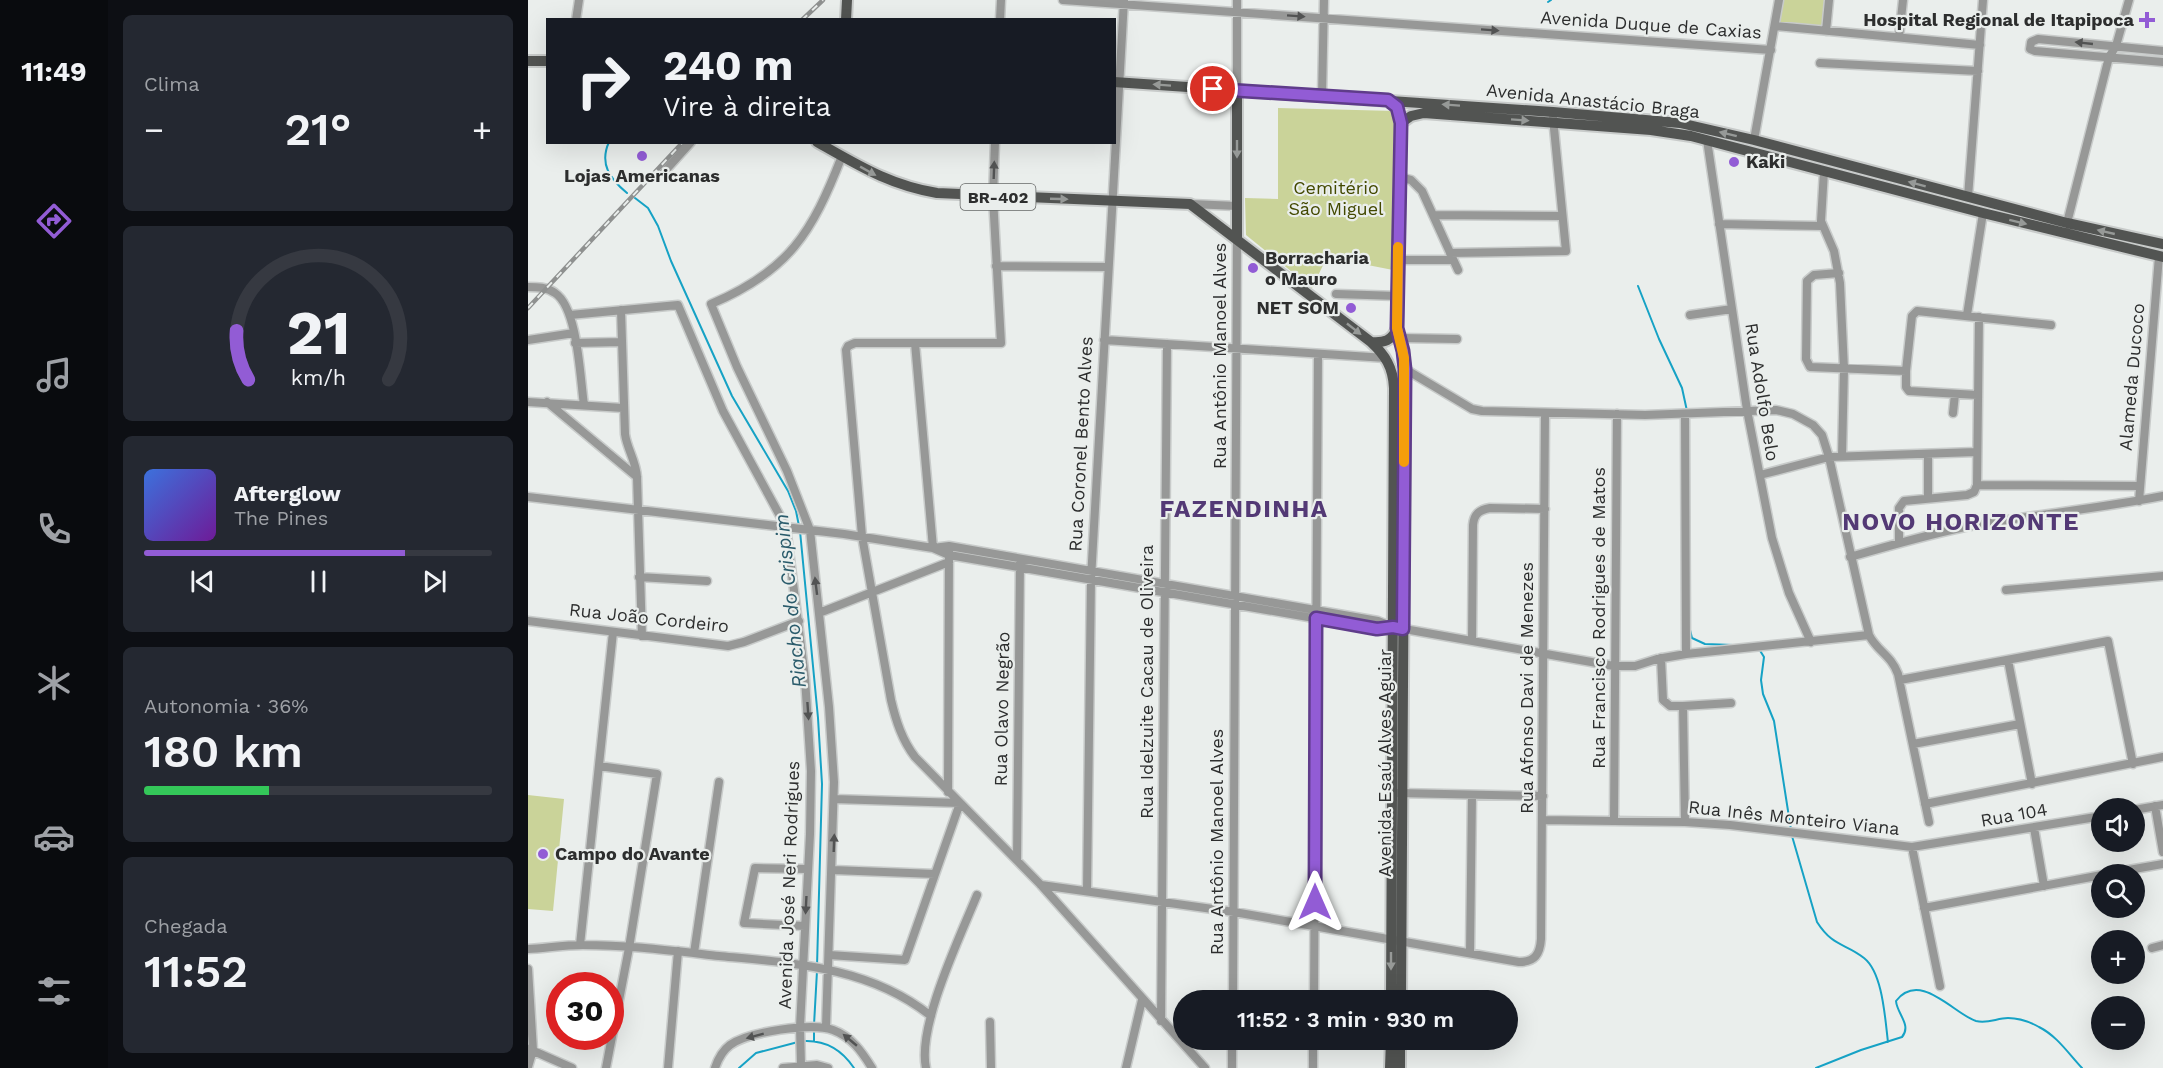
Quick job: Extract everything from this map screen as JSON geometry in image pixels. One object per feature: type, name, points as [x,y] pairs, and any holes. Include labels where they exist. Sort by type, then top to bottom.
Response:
[{"type":"main road","points":[[846,18],[847,0]]},
{"type":"main road","points":[[528,61],[546,61]]},
{"type":"main road","name":"Avenida Anastácio Braga","points":[[1117,82],[1388,100],[1638,124],[1688,124],[1968,198],[2163,244]]},
{"type":"main road","name":"Rua Antônio Manoel Alves","points":[[1237,90],[1237,239]]},
{"type":"main road","points":[[1388,100],[1397,107],[1401,123]]},
{"type":"main road","name":"Avenida Anastácio Braga","points":[[1401,123],[1419,114],[1553,117]]},
{"type":"main road","name":"Avenida Esaú Alves Aguiar","points":[[1398,499],[1405,369],[1399,333],[1398,296],[1401,123]]},
{"type":"main road","name":"Avenida Anastácio Braga","points":[[1638,124],[1983,213],[2161,256]]},
{"type":"main road","name":"BR-402","points":[[821,144],[876,175],[910,189],[993,197],[1190,204]]},
{"type":"main road","name":"Avenida Esaú Alves Aguiar","points":[[1190,204],[1371,342],[1386,358],[1394,380],[1398,499],[1398,628],[1396,940],[1392,990]]},
{"type":"main road","points":[[1371,342],[1382,342],[1399,333]]},
{"type":"main road","points":[[1386,358],[1405,369]]},
{"type":"main road","name":"Avenida Esaú Alves Aguiar","points":[[1396,940],[1400,990]]},
{"type":"main road","points":[[1390,1050],[1390,1068]]},
{"type":"main road","points":[[1400,1050],[1400,1068]]},
{"type":"street","points":[[576,18],[579,0]]},
{"type":"street","points":[[1000,18],[1001,0]]},
{"type":"street","name":"Avenida Duque de Caxias","points":[[1063,0],[1124,2],[1771,50]]},
{"type":"street","name":"Rua Antônio Manoel Alves","points":[[1237,0],[1237,90]]},
{"type":"street","points":[[1322,96],[1324,0]]},
{"type":"street","points":[[1754,140],[1779,0]]},
{"type":"street","points":[[1826,31],[1829,0]]},
{"type":"street","points":[[1899,37],[1903,0]]},
{"type":"street","points":[[1968,198],[1983,0]]},
{"type":"street","points":[[2067,223],[2109,57],[2116,46],[2128,0]]},
{"type":"street","name":"Rua Coronel Bento Alves","points":[[1116,106],[1124,2]]},
{"type":"street","points":[[1775,26],[1980,45]]},
{"type":"street","points":[[2163,51],[2038,39],[2031,42],[2030,46],[2030,49],[2035,51],[2163,62]]},
{"type":"street","points":[[1820,63],[1978,71]]},
{"type":"street","points":[[1398,260],[1566,251],[1553,117]]},
{"type":"street","name":"Rua Adolfo Belo","points":[[1707,140],[1747,410],[1772,538],[1783,579],[1811,642]]},
{"type":"street","points":[[664,172],[689,144]]},
{"type":"street","points":[[995,144],[993,197],[1001,343],[855,343],[848,346],[846,352],[862,536],[891,700],[897,724],[915,757],[1041,885],[1205,1068]]},
{"type":"street","name":"Rua Coronel Bento Alves","points":[[1087,891],[1091,575],[1114,144]]},
{"type":"street","name":"Avenida José Neri Rodrigues","points":[[801,1065],[829,969],[834,799],[830,707],[810,530],[787,471],[737,367],[711,304],[755,282],[790,251],[808,230],[820,209],[842,156]]},
{"type":"street","points":[[1824,171],[1820,209],[1822,226],[1834,251],[1839,273],[1844,369],[1842,456]]},
{"type":"street","points":[[1399,177],[1411,180],[1419,186],[1458,270]]},
{"type":"street","points":[[1190,204],[1237,206]]},
{"type":"street","points":[[1967,315],[1983,213]]},
{"type":"street","points":[[1434,215],[1562,216]]},
{"type":"street","points":[[1719,224],[1822,226]]},
{"type":"street","name":"Rua Antônio Manoel Alves","points":[[1233,990],[1237,239]]},
{"type":"street","name":"Alameda Ducoco","points":[[2139,501],[2161,256]]},
{"type":"street","points":[[996,266],[1107,267]]},
{"type":"street","points":[[1839,273],[1814,275],[1807,281],[1807,364],[1815,368],[1906,371]]},
{"type":"street","points":[[528,287],[547,288],[563,300],[570,315],[574,333],[584,405]]},
{"type":"street","points":[[1336,294],[1398,296]]},
{"type":"street","points":[[570,315],[678,305],[723,411],[786,527]]},
{"type":"street","points":[[1690,315],[1732,309]]},
{"type":"street","points":[[621,310],[626,444],[635,464],[637,477],[642,636]]},
{"type":"street","points":[[1977,395],[1909,391],[1905,383],[1914,312],[1920,310],[2051,325]]},
{"type":"street","points":[[1899,542],[1900,505],[1904,501],[1970,494],[1977,485],[1979,317]]},
{"type":"street","points":[[528,340],[574,333]]},
{"type":"street","points":[[1399,333],[1456,339]]},
{"type":"street","points":[[1104,340],[1386,358]]},
{"type":"street","points":[[575,343],[621,342]]},
{"type":"street","points":[[915,343],[933,548]]},
{"type":"street","name":"Rua Idelzuite Cacau de Oliveira","points":[[1161,1021],[1167,344]]},
{"type":"street","points":[[1314,990],[1318,354]]},
{"type":"street","points":[[1405,369],[1472,408],[1495,413],[1685,414],[1747,410],[1785,411],[1807,420],[1822,435],[1869,635],[1877,647],[1893,660],[1900,681],[1929,822]]},
{"type":"street","points":[[1953,413],[1955,394]]},
{"type":"street","points":[[528,402],[623,408]]},
{"type":"street","points":[[547,402],[637,477]]},
{"type":"street","name":"Rua Afonso Davi de Menezes","points":[[1470,953],[1519,962],[1532,960],[1538,955],[1541,939],[1545,413]]},
{"type":"street","name":"Rua Francisco Rodrigues de Matos","points":[[1614,821],[1617,414]]},
{"type":"street","points":[[1685,414],[1686,654]]},
{"type":"street","points":[[1760,475],[1828,457],[1977,452]]},
{"type":"street","points":[[1928,454],[1928,498]]},
{"type":"street","points":[[1977,485],[2140,486]]},
{"type":"street","points":[[528,496],[862,536],[933,548],[949,554],[1020,562],[1316,614],[1378,621],[1398,628],[1614,666],[1635,666],[1661,658],[1686,654],[1869,635]]},
{"type":"street","points":[[1850,557],[1899,542],[1978,525],[2163,496]]},
{"type":"street","points":[[1472,641],[1473,521],[1476,514],[1490,508],[1545,509]]},
{"type":"street","name":"Avenida José Neri Rodrigues","points":[[786,527],[806,688],[811,771],[803,964],[813,1027]]},
{"type":"street","points":[[819,613],[872,592],[949,554]]},
{"type":"street","points":[[948,792],[949,554]]},
{"type":"street","name":"Rua Olavo Negrão","points":[[1017,860],[1020,562]]},
{"type":"street","points":[[2006,590],[2163,576]]},
{"type":"street","points":[[639,577],[707,581]]},
{"type":"street","name":"Rua João Cordeiro","points":[[528,621],[728,646],[799,621]]},
{"type":"street","points":[[580,945],[613,632]]},
{"type":"street","points":[[1900,681],[2108,641],[2133,764]]},
{"type":"street","points":[[1661,658],[1663,700],[1670,706],[1731,703]]},
{"type":"street","points":[[2008,660],[2032,784]]},
{"type":"street","points":[[1683,706],[1685,822]]},
{"type":"street","points":[[1913,744],[2020,724]]},
{"type":"street","points":[[1925,804],[2163,758]]},
{"type":"street","points":[[599,766],[657,774],[624,972]]},
{"type":"street","points":[[694,953],[719,782]]},
{"type":"street","points":[[1397,793],[1543,796]]},
{"type":"street","points":[[1041,885],[1234,912],[1470,953],[1472,795]]},
{"type":"street","points":[[834,799],[960,803]]},
{"type":"street","points":[[829,955],[905,960],[960,803]]},
{"type":"street","points":[[2159,805],[2163,852]]},
{"type":"street","name":"Rua 104","points":[[1933,845],[2091,818]]},
{"type":"street","name":"Rua Inês Monteiro Viana","points":[[1543,820],[1685,822],[1796,832],[1912,847],[1933,845]]},
{"type":"street","points":[[2034,828],[2044,886]]},
{"type":"street","points":[[1912,847],[1940,986]]},
{"type":"street","points":[[2145,867],[2163,864]]},
{"type":"street","points":[[805,926],[744,923],[754,867],[808,869]]},
{"type":"street","points":[[832,870],[935,874]]},
{"type":"street","points":[[1924,908],[2091,877]]},
{"type":"street","points":[[926,1068],[925,1044],[931,1016],[977,895]]},
{"type":"street","points":[[528,949],[580,945],[678,951],[803,964],[865,980],[908,999],[931,1016]]},
{"type":"street","points":[[2151,948],[2163,945]]},
{"type":"street","points":[[668,1068],[678,951]]},
{"type":"street","points":[[528,969],[530,1049],[528,1066]]},
{"type":"street","points":[[1126,1068],[1142,1000]]},
{"type":"street","points":[[990,1022],[991,1068]]},
{"type":"street","points":[[715,1068],[723,1051],[738,1040],[774,1031],[813,1027],[851,1040],[872,1068]]},
{"type":"street","points":[[530,1049],[572,1068]]},
{"type":"street","points":[[606,1068],[609,1050]]},
{"type":"street","points":[[1232,1050],[1232,1068]]},
{"type":"street","points":[[1313,1050],[1313,1068]]},
{"type":"street","points":[[783,1068],[801,1065],[828,1068]]},
{"type":"green space","points":[[1779,0],[1829,0],[1826,31],[1775,26]]},
{"type":"green space","name":"Cemitério São Miguel","points":[[1278,108],[1395,111],[1393,270],[1327,257],[1312,288],[1246,235],[1245,198],[1278,199]]},
{"type":"green space","name":"Campo do Avante","points":[[528,795],[564,799],[553,911],[528,909]]},
{"type":"waterway","name":"Riacho do Crispim","points":[[608,144],[605,157],[608,170],[611,177],[627,193]]},
{"type":"waterway","name":"Riacho do Crispim","points":[[635,198],[648,208],[658,226],[671,261],[732,396],[788,491],[799,526]]},
{"type":"waterway","points":[[1638,286],[1682,388],[1687,411]]},
{"type":"waterway","name":"Riacho do Crispim","points":[[800,531],[822,784],[817,966]]},
{"type":"waterway","points":[[1690,630],[1692,638],[1705,644],[1733,645]]},
{"type":"waterway","points":[[1759,649],[1764,657],[1761,680],[1763,694],[1774,721],[1791,830]]},
{"type":"waterway","points":[[1792,836],[1817,922],[1828,936],[1864,958],[1875,974],[1882,997],[1888,1042]]},
{"type":"waterway","name":"Riacho do Crispim","points":[[814,1025],[817,971]]},
{"type":"waterway","points":[[1816,1068],[1902,1037],[1905,1033],[1905,1024],[1896,1001],[1905,993],[1916,990],[1937,997],[1976,1021],[2012,1018],[2036,1025],[2057,1040],[2082,1068]]},
{"type":"waterway","name":"Riacho do Crispim","points":[[814,1031],[814,1041]]},
{"type":"waterway","points":[[804,1041],[819,1042],[833,1047],[854,1068]]},
{"type":"waterway","points":[[739,1068],[756,1053],[798,1042]]},
{"type":"railway","points":[[804,18],[823,0]]},
{"type":"railway","points":[[528,308],[681,144]]},
{"type":"slow traffic","points":[[1398,247],[1397,328],[1402,344],[1405,369],[1404,462]]},
{"type":"place","name":"Hospital Regional de Itapipoca","points":[[2147,20]]},
{"type":"place","name":"Lojas Americanas","points":[[642,156]]},
{"type":"place","name":"Kaki","points":[[1734,162]]},
{"type":"place","name":"Borracharia o Mauro","points":[[1253,268]]},
{"type":"place","name":"NET SOM","points":[[1351,308]]},
{"type":"place","name":"Campo do Avante","points":[[543,854]]},
{"type":"district","name":"FAZENDINHA","points":[[1244,509]]},
{"type":"district","name":"NOVO HORIZONTE","points":[[1961,522]]},
{"type":"route","points":[[1213,89],[1388,100],[1397,107],[1401,123],[1397,328],[1405,369],[1403,629],[1393,627],[1377,629],[1316,618],[1315,902]]}]
